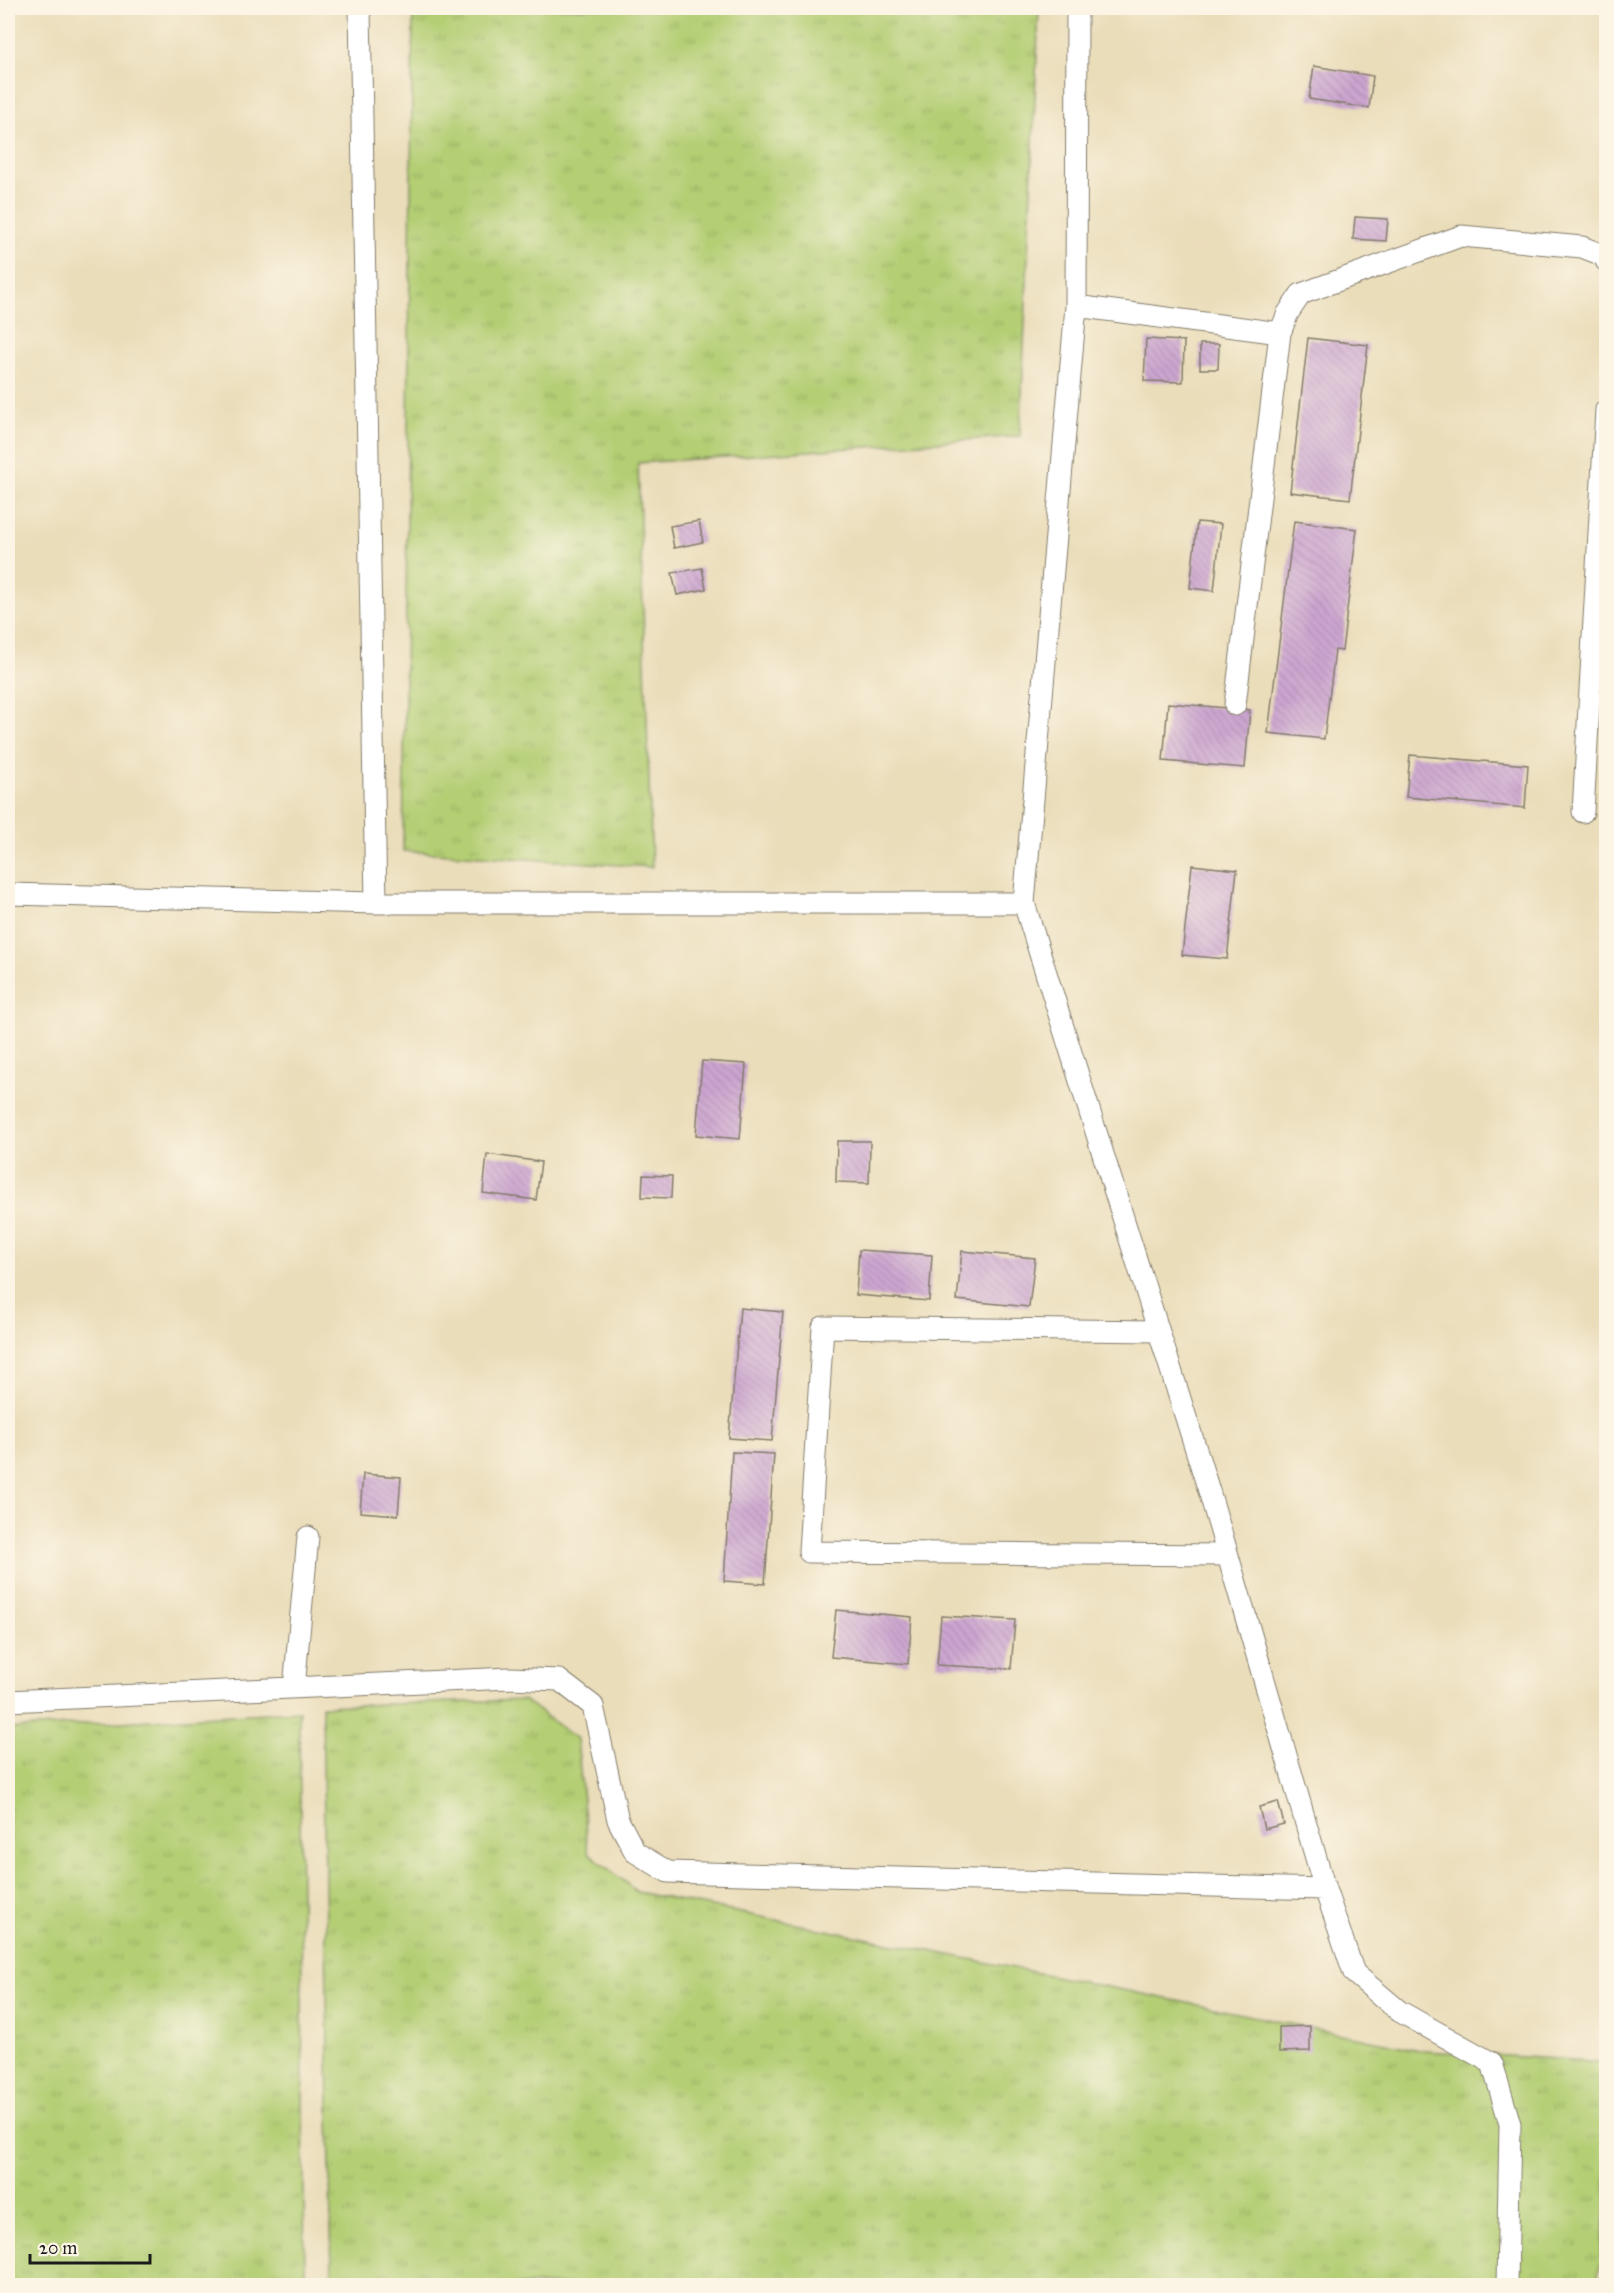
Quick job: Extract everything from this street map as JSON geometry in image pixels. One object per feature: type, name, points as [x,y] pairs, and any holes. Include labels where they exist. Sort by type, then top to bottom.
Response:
[{"type":"lane","points":[[360,8],[376,903]]},
{"type":"lane","points":[[1077,8],[1076,306],[1024,903],[1227,1555],[1325,1889],[1354,1973],[1399,2011],[1492,2063],[1510,2124],[1507,2286]]},
{"type":"lane","points":[[1235,705],[1280,333],[1288,313],[1301,294],[1461,236],[1582,247],[1605,256],[1606,261]]},
{"type":"lane","points":[[1076,306],[1280,333]]},
{"type":"lane","points":[[1583,812],[1606,410]]},
{"type":"lane","points":[[8,894],[376,903],[1024,903]]},
{"type":"lane","points":[[1158,1331],[823,1327],[809,1552],[1227,1555]]},
{"type":"lane","points":[[294,1688],[308,1537]]},
{"type":"lane","points":[[8,1701],[510,1678],[559,1680],[593,1706],[618,1820],[635,1852],[668,1872],[1325,1889]]},
{"type":"green space","points":[[413,8],[1039,8],[1020,436],[638,463],[652,867],[403,851]]},
{"type":"green space","points":[[524,1700],[577,1739],[588,1852],[637,1892],[1425,2051],[1606,2062],[1606,2211],[1597,2285],[332,2285],[322,1706]]},
{"type":"green space","points":[[299,1711],[305,2285],[8,2285],[8,1729]]},
{"type":"building","points":[[1314,66],[1373,76],[1369,108],[1309,99]]},
{"type":"building","points":[[1355,217],[1388,219],[1386,241],[1353,239]]},
{"type":"building","points":[[1308,338],[1368,345],[1350,499],[1290,492]]},
{"type":"building","points":[[1146,339],[1184,341],[1183,382],[1144,381]]},
{"type":"building","points":[[1200,344],[1219,344],[1218,369],[1200,369]]},
{"type":"building","points":[[699,521],[703,542],[674,548],[670,526]]},
{"type":"building","points":[[1294,521],[1357,529],[1342,651],[1335,650],[1324,739],[1268,733]]},
{"type":"building","points":[[1197,522],[1221,524],[1214,591],[1190,588]]},
{"type":"building","points":[[702,568],[706,589],[677,595],[672,573]]},
{"type":"building","points":[[1168,703],[1250,710],[1245,768],[1163,761]]},
{"type":"building","points":[[1410,755],[1528,765],[1525,808],[1406,797]]},
{"type":"building","points":[[1192,865],[1237,870],[1227,959],[1182,955]]},
{"type":"building","points":[[702,1061],[746,1064],[740,1139],[696,1135]]},
{"type":"building","points":[[837,1141],[870,1141],[869,1183],[836,1182]]},
{"type":"building","points":[[487,1154],[541,1162],[536,1200],[483,1193]]},
{"type":"building","points":[[643,1175],[672,1176],[671,1198],[642,1197]]},
{"type":"building","points":[[859,1250],[932,1255],[929,1301],[856,1295]]},
{"type":"building","points":[[962,1251],[1035,1258],[1029,1307],[957,1300]]},
{"type":"building","points":[[740,1308],[783,1312],[772,1441],[729,1438]]},
{"type":"building","points":[[732,1452],[774,1454],[765,1584],[724,1581]]},
{"type":"building","points":[[363,1474],[401,1477],[398,1515],[360,1512]]},
{"type":"building","points":[[836,1610],[912,1617],[908,1664],[831,1657]]},
{"type":"building","points":[[941,1616],[1015,1620],[1011,1669],[937,1665]]},
{"type":"building","points":[[1278,1802],[1284,1824],[1264,1829],[1259,1807]]},
{"type":"building","points":[[1310,2026],[1310,2051],[1279,2052],[1279,2027]]}]
